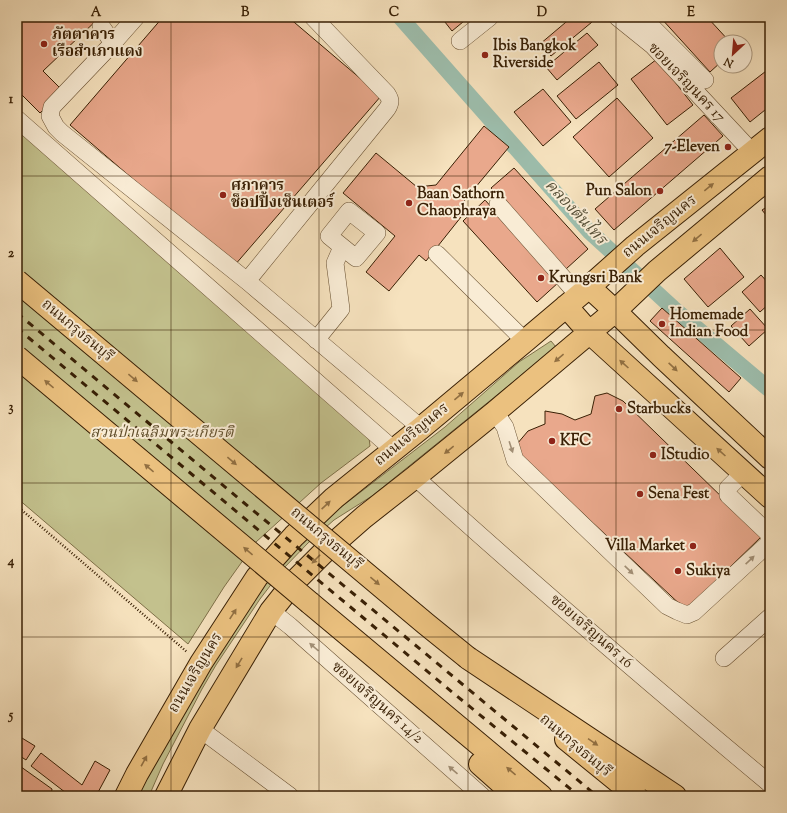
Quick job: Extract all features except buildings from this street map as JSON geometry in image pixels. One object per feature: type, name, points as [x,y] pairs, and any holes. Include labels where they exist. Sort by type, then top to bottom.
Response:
[{"type":"main road","name":"ถนนเจริญนคร","points":[[126,796],[201,663],[257,578],[294,536],[334,498],[525,342],[635,246],[770,138]]},
{"type":"main road","name":"ถนนเจริญนคร","points":[[166,796],[200,729],[270,611],[294,582],[322,553],[364,517],[416,477],[495,412],[615,311],[657,271],[770,177]]},
{"type":"main road","name":"ถนนกรุงธนบุรี","points":[[17,281],[426,624],[636,796]]},
{"type":"main road","points":[[578,296],[615,311],[770,458]]},
{"type":"main road","points":[[578,296],[589,332],[770,497]]},
{"type":"main road","points":[[17,357],[541,796]]},
{"type":"main road","points":[[310,603],[417,705],[516,796]]},
{"type":"main road","points":[[468,658],[675,796]]},
{"type":"street","points":[[136,17],[52,107],[50,116],[56,127],[247,281],[421,428]]},
{"type":"street","points":[[247,281],[388,110],[391,104],[390,98],[387,94],[313,17]]},
{"type":"street","points":[[460,41],[490,17]]},
{"type":"street","name":"ซอยเจริญนคร 17","points":[[617,17],[657,41],[752,152]]},
{"type":"street","points":[[642,17],[657,41],[705,80]]},
{"type":"street","points":[[100,26],[112,43]]},
{"type":"street","points":[[17,119],[394,450]]},
{"type":"street","points":[[498,204],[578,296]]},
{"type":"street","points":[[316,340],[341,309],[336,263],[342,247]]},
{"type":"street","points":[[437,254],[525,342]]},
{"type":"street","points":[[495,412],[504,427],[515,460],[667,606],[687,615],[694,612],[769,543],[770,538],[768,533],[728,495],[728,488],[743,472]]},
{"type":"street","name":"ซอยเจริญนคร 16","points":[[416,477],[536,585],[714,738],[770,784]]},
{"type":"street","name":"ซอยเจริญนคร 14/2","points":[[270,611],[290,626],[482,796]]},
{"type":"street","points":[[724,658],[770,617]]},
{"type":"street","points":[[200,729],[290,796]]},
{"type":"path","points":[[17,506],[189,653]]},
{"type":"green space","name":"สวนป่าเฉลิมพระเกียรติ","points":[[17,124],[368,430],[370,446],[321,483],[256,542],[224,587],[188,644],[17,498]]},
{"type":"green space","points":[[551,341],[556,347],[372,496],[334,520],[308,543],[283,569],[260,599],[216,665],[163,764],[149,796],[135,796],[170,730],[265,580],[323,521],[445,427],[519,362]]},
{"type":"waterway","name":"คลองต้นไทร","points":[[400,17],[589,231],[673,308],[770,390]]},
{"type":"railway","points":[[17,313],[597,796]]},
{"type":"railway","points":[[17,328],[452,692],[579,796]]},
{"type":"place","name":"ภัตตาคาร เรือสำเภาแดง","points":[[44,44]]},
{"type":"place","name":"Ibis Bangkok Riverside","points":[[485,55]]},
{"type":"place","name":"7-Eleven","points":[[728,147]]},
{"type":"place","name":"Pun Salon","points":[[660,191]]},
{"type":"place","name":"ศุภาคาร ช็อปปิ้งเซ็นเตอร์","points":[[223,195]]},
{"type":"place","name":"Baan Sathorn Chaophraya","points":[[409,203]]},
{"type":"place","name":"Krungsri Bank","points":[[541,278]]},
{"type":"place","name":"Homemade Indian Food","points":[[662,324]]},
{"type":"place","name":"Starbucks","points":[[619,409]]},
{"type":"place","name":"KFC","points":[[552,441]]},
{"type":"place","name":"IStudio","points":[[653,455]]},
{"type":"place","name":"Sena Fest","points":[[640,494]]},
{"type":"place","name":"Villa Market","points":[[693,546]]},
{"type":"place","name":"Sukiya","points":[[678,571]]}]
